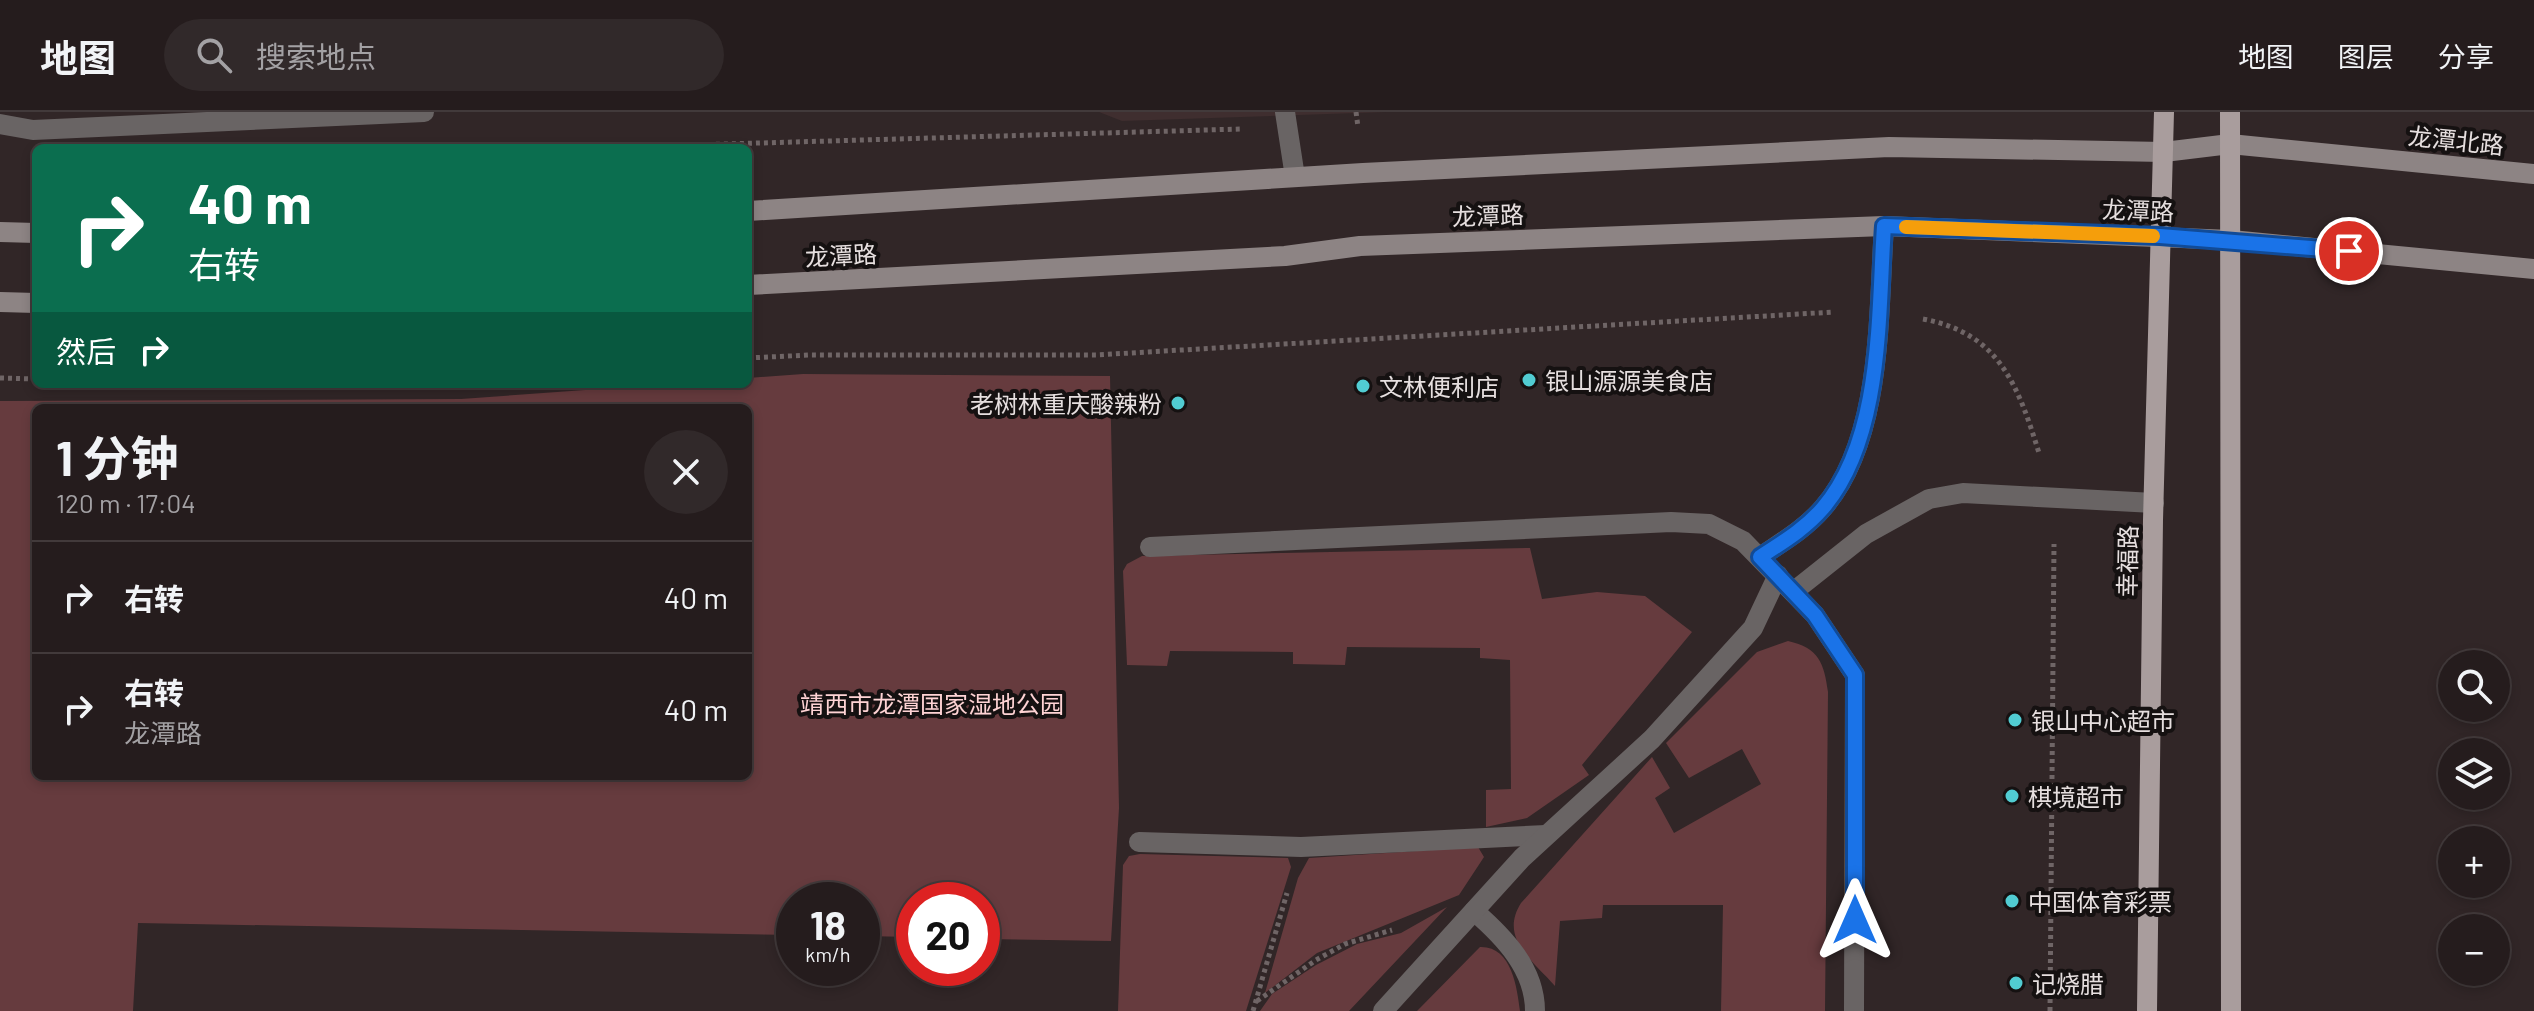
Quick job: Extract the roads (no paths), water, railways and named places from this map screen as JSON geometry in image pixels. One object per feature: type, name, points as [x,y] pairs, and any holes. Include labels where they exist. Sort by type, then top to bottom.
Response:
[{"type":"main road","name":"幸福路","points":[[2147,1011],[2154,503],[2164,112]]},
{"type":"main road","points":[[2230,112],[2231,1011]]},
{"type":"main road","name":"龙潭路","points":[[752,211],[1295,177],[1889,147],[2164,152],[2230,144]]},
{"type":"main road","name":"龙潭北路","points":[[2230,144],[2534,174]]},
{"type":"main road","name":"龙潭路","points":[[752,285],[1285,256],[1360,246],[1884,226],[2231,240]]},
{"type":"main road","points":[[0,232],[32,233]]},
{"type":"main road","points":[[2231,240],[2534,269]]},
{"type":"main road","points":[[0,302],[32,303]]},
{"type":"street","points":[[0,124],[33,130],[424,112]]},
{"type":"street","points":[[1285,120],[1295,177]]},
{"type":"street","points":[[1760,557],[1806,525],[1841,484],[1857,447],[1868,404],[1884,226]]},
{"type":"street","points":[[1793,592],[1866,534],[1929,499],[1963,493],[2154,503]]},
{"type":"street","points":[[1150,547],[1671,522],[1709,524],[1743,541],[1815,615],[1855,675],[1854,1011]]},
{"type":"street","points":[[1383,1011],[1546,835],[1652,739],[1753,628],[1778,575]]},
{"type":"street","points":[[1139,842],[1301,847],[1546,835]]},
{"type":"street","points":[[1474,911],[1496,930],[1530,977],[1535,1011]]},
{"type":"place","name":"银山源源美食店","points":[[1529,380]]},
{"type":"place","name":"文林便利店","points":[[1363,386]]},
{"type":"place","name":"老树林重庆酸辣粉","points":[[1178,403]]},
{"type":"place","name":"银山中心超市","points":[[2015,720]]},
{"type":"place","name":"棋境超市","points":[[2012,796]]},
{"type":"place","name":"中国体育彩票","points":[[2012,901]]},
{"type":"place","name":"记烧腊","points":[[2016,983]]},
{"type":"park label","name":"靖西市龙潭国家湿地公园","points":[[932,703]]}]
